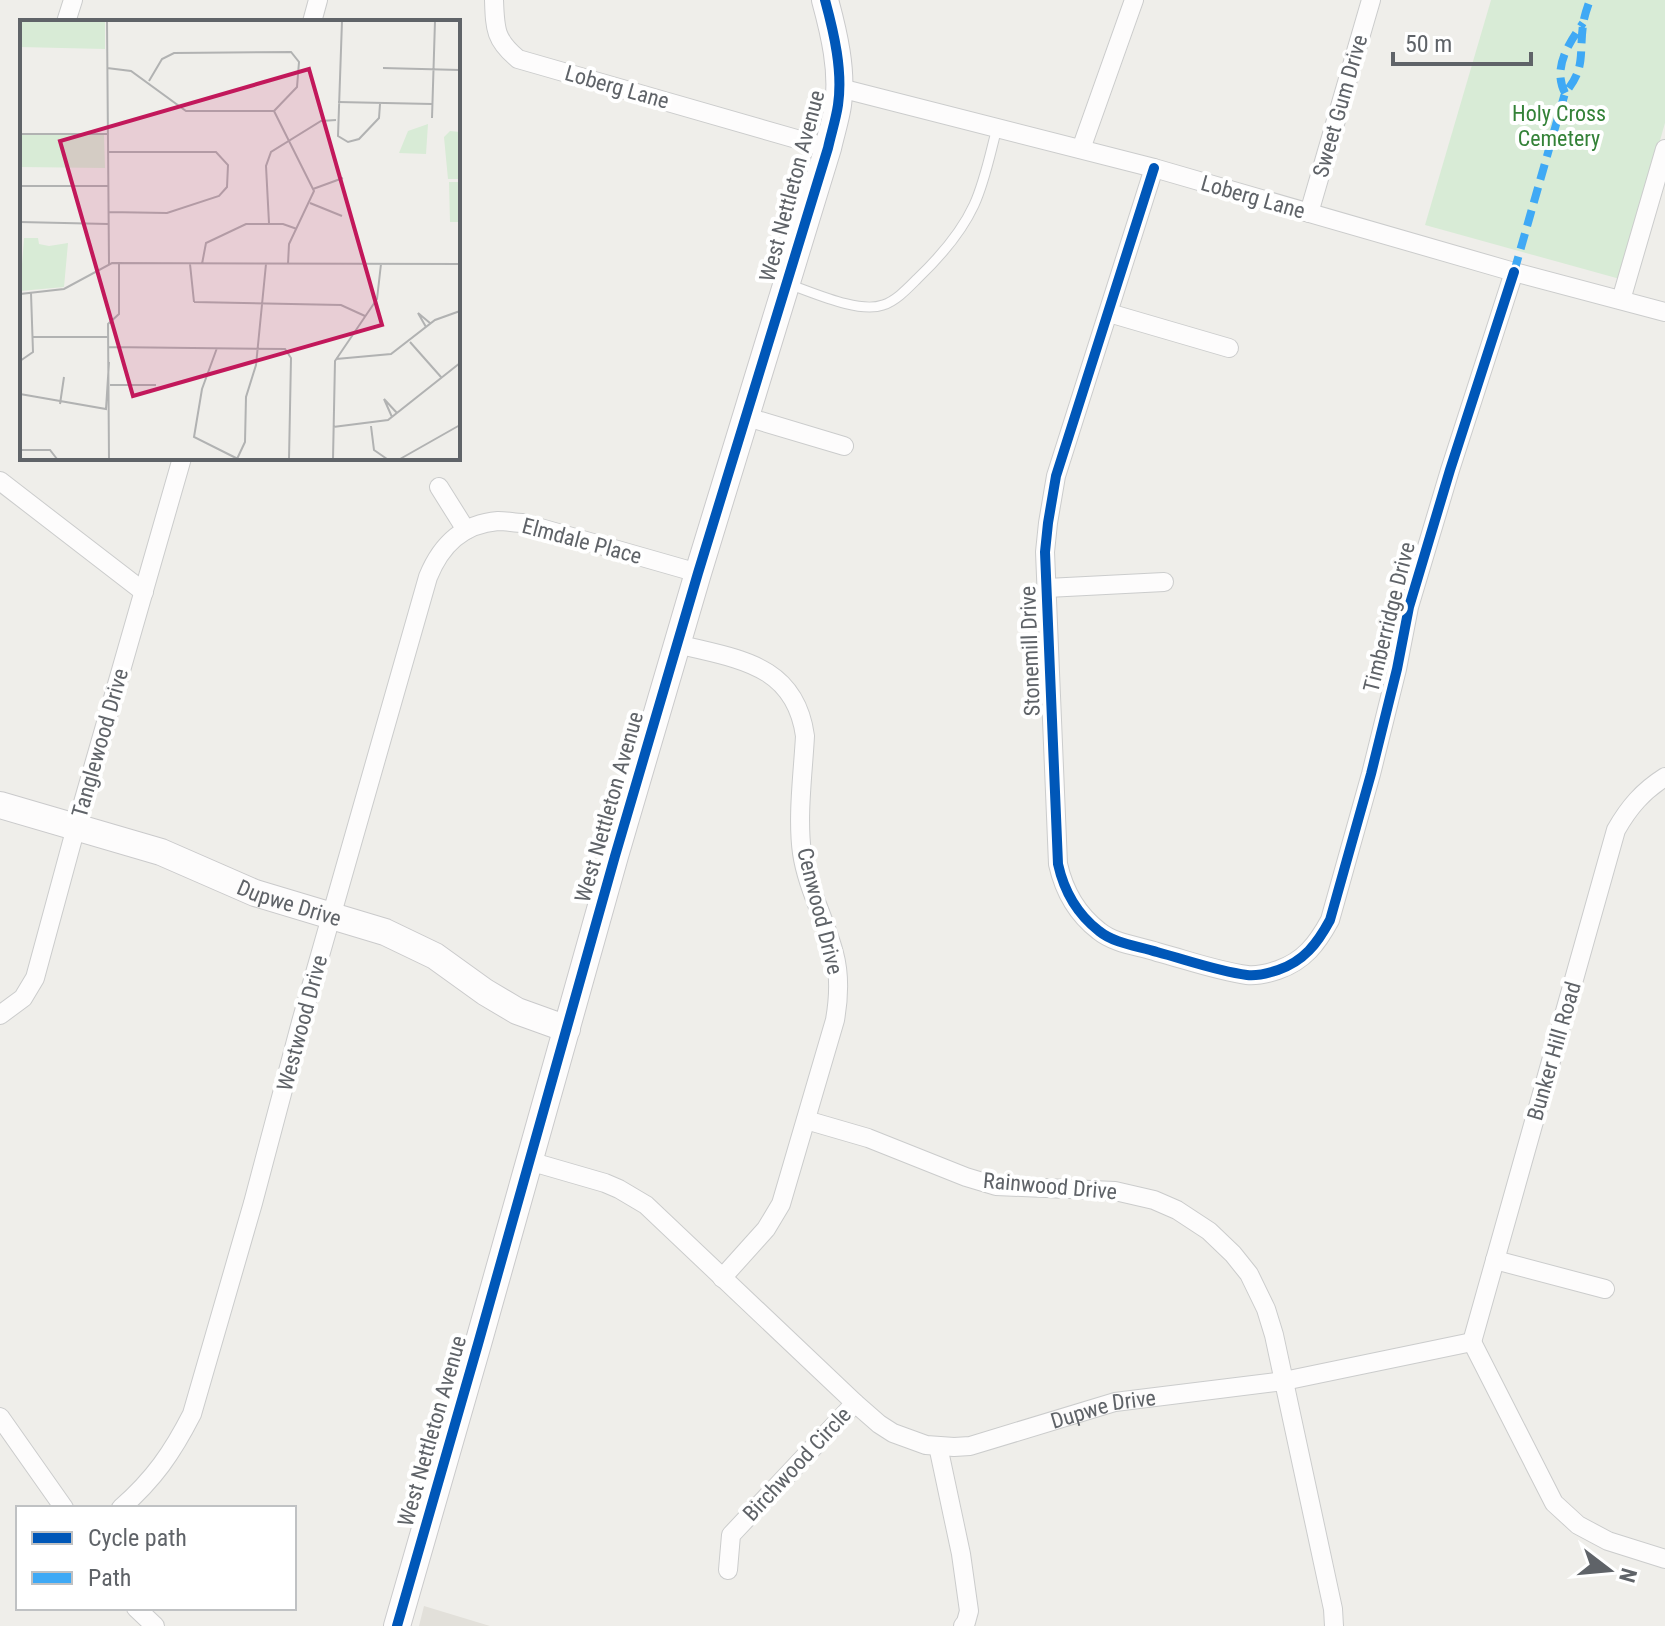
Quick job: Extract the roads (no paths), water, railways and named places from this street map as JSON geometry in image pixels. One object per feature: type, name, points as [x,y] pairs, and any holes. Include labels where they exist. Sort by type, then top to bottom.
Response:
[{"type":"street","points":[[67,20],[73,0]]},
{"type":"street","points":[[313,20],[318,0]]},
{"type":"street","name":"Loberg Lane","points":[[494,0],[499,40],[518,59],[828,148]]},
{"type":"street","name":"West Nettleton Avenue","points":[[397,1626],[677,644],[828,148],[840,88],[837,56],[825,0]]},
{"type":"street","points":[[1081,149],[1134,0]]},
{"type":"street","name":"Sweet Gum Drive","points":[[1309,213],[1371,0]]},
{"type":"street","name":"Loberg Lane","points":[[840,88],[1154,168],[1514,272],[1665,312]]},
{"type":"street","points":[[1621,300],[1665,149]]},
{"type":"street","name":"Stonemill Drive","points":[[1154,168],[1056,476],[1048,523],[1045,552],[1058,864],[1062,883],[1071,899],[1089,922],[1112,939],[1227,972],[1253,975],[1278,971],[1293,963]]},
{"type":"street","name":"Timberridge Drive","points":[[1293,963],[1319,941],[1330,920],[1371,774],[1409,607],[1514,272]]},
{"type":"street","points":[[1109,313],[1229,348]]},
{"type":"street","points":[[747,417],[844,446]]},
{"type":"street","name":"Tanglewood Drive","points":[[0,1015],[23,998],[35,978],[181,460]]},
{"type":"street","points":[[0,481],[144,592]]},
{"type":"street","points":[[439,487],[466,530]]},
{"type":"street","name":"Elmdale Place","points":[[466,530],[496,521],[523,523],[698,573]]},
{"type":"street","name":"Westwood Drive","points":[[123,1506],[164,1463],[192,1414],[428,577],[436,557],[453,538],[466,530]]},
{"type":"street","points":[[1047,588],[1164,582]]},
{"type":"street","name":"Cenwood Drive","points":[[677,644],[750,663],[779,681],[795,702],[805,736],[802,854],[833,948],[839,981],[835,1020],[781,1204],[766,1229],[722,1278]]},
{"type":"street","name":"Bunker Hill Road","points":[[1472,1342],[1616,830],[1626,811],[1646,789],[1665,777]]},
{"type":"street","name":"Dupwe Drive","points":[[0,805],[161,852],[255,893],[385,932],[435,956],[517,1011],[567,1029]]},
{"type":"street","name":"Rainwood Drive","points":[[806,1120],[868,1138],[996,1186],[1115,1191],[1154,1200],[1177,1210],[1209,1231],[1249,1274],[1266,1309],[1333,1609],[1334,1626]]},
{"type":"street","name":"Dupwe Drive","points":[[529,1161],[605,1183],[646,1205],[855,1403],[893,1433],[917,1442],[938,1446],[970,1446],[1115,1402],[1284,1381],[1472,1342]]},
{"type":"street","points":[[1495,1260],[1605,1289]]},
{"type":"street","points":[[1472,1342],[1554,1503],[1578,1525],[1608,1541],[1665,1559]]},
{"type":"street","name":"Birchwood Circle","points":[[728,1570],[731,1535],[855,1403]]},
{"type":"street","points":[[0,1417],[63,1506]]},
{"type":"street","points":[[938,1446],[961,1554],[969,1611],[963,1626]]},
{"type":"street","points":[[138,1610],[155,1626]]},
{"type":"lane","points":[[787,284],[857,307],[883,305],[906,290],[935,262],[974,205],[997,128]]},
{"type":"park label","name":"Holy Cross Cemetery","points":[[1559,126]]}]
